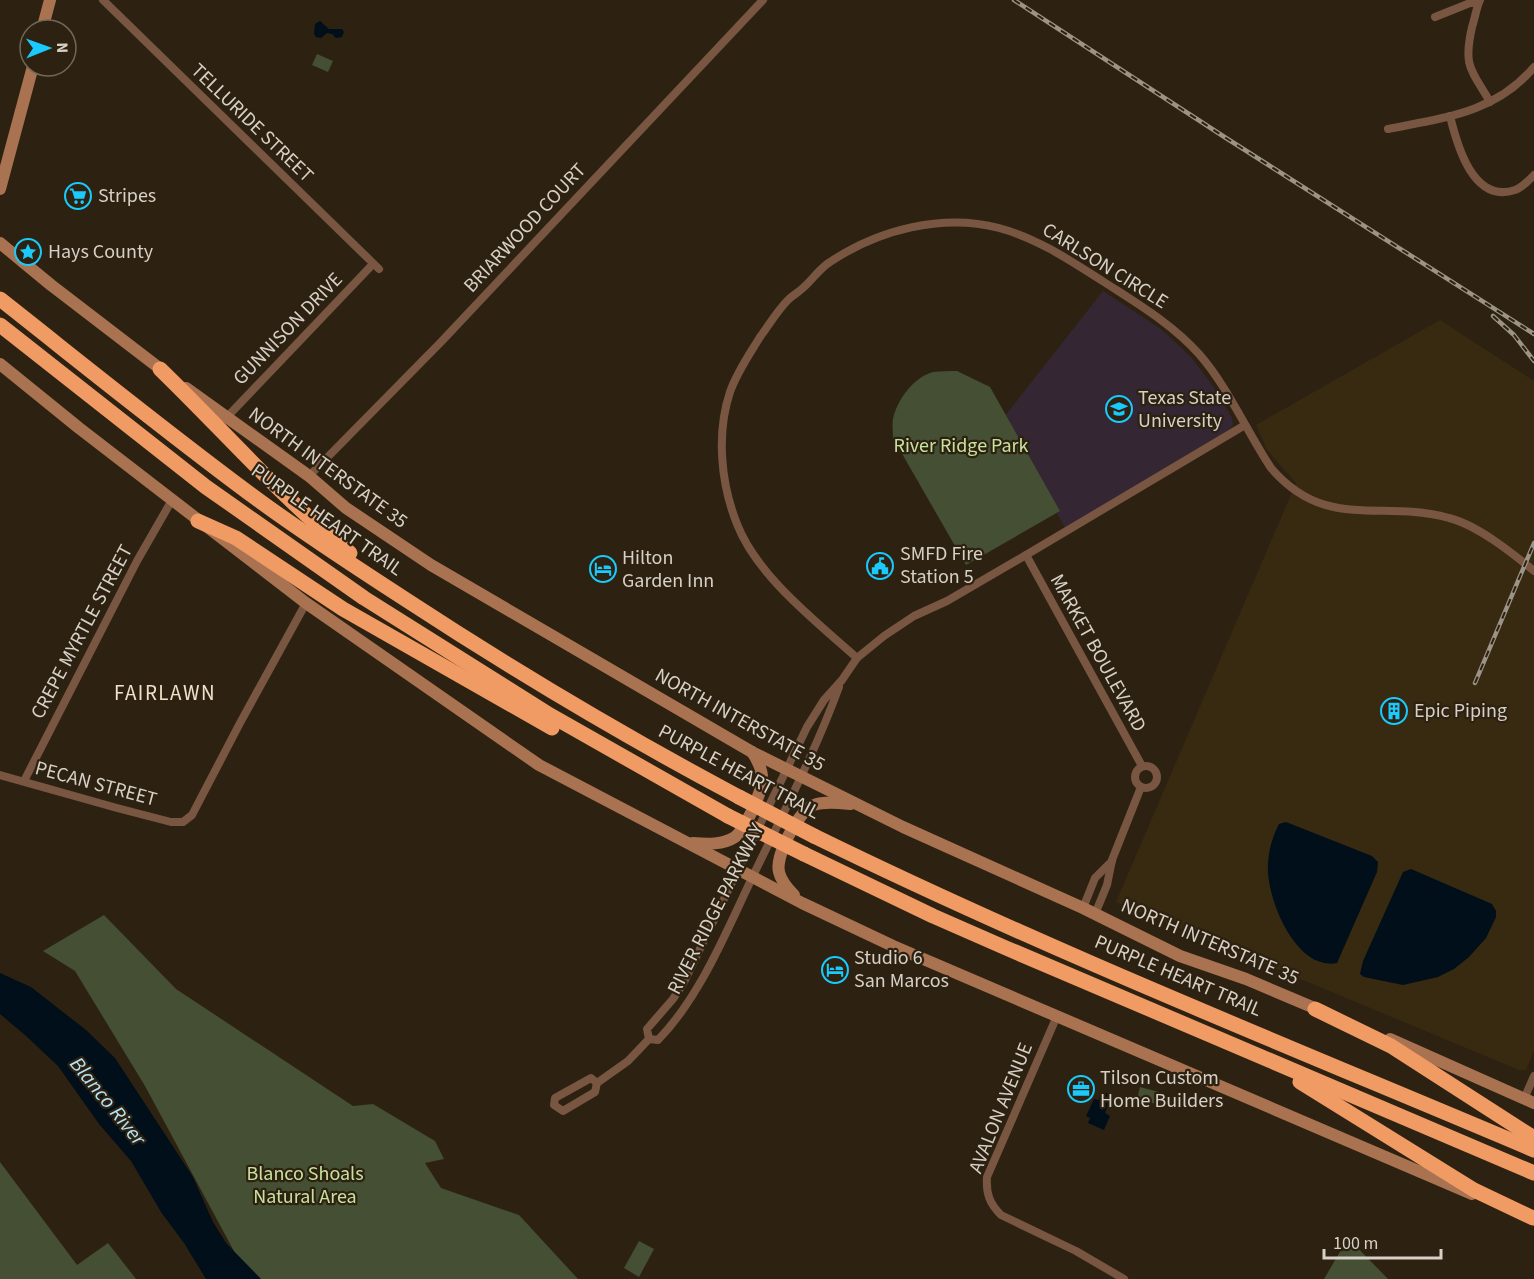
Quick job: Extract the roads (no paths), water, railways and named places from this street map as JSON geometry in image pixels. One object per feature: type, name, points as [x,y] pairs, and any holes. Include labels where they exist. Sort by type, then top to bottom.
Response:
[{"type":"highway","name":"PURPLE HEART TRAIL","points":[[0,299],[170,434],[258,500],[332,552],[582,710],[739,797],[898,877],[1030,936],[1534,1150]]},
{"type":"highway","points":[[0,325],[206,486],[364,598],[550,715],[728,816],[933,916],[1534,1173]]},
{"type":"highway","points":[[160,369],[308,518],[408,601]]},
{"type":"highway","points":[[198,521],[236,538],[343,609],[478,687],[703,808],[728,816]]},
{"type":"highway","points":[[1315,1009],[1391,1046],[1534,1138]]},
{"type":"highway","points":[[1254,1054],[1474,1190],[1534,1218]]},
{"type":"main road","points":[[45,18],[50,0]]},
{"type":"main road","points":[[0,189],[30,78]]},
{"type":"main road","name":"NORTH INTERSTATE 35","points":[[0,243],[160,369],[309,476],[346,507],[431,565],[752,752],[855,804],[1083,908],[1180,956],[1246,979],[1374,1032],[1529,1101]]},
{"type":"main road","points":[[0,364],[198,521],[306,603],[538,765],[802,903],[894,946],[1455,1188],[1534,1218]]},
{"type":"main road","points":[[689,842],[717,843],[735,837],[743,830],[762,789],[760,764],[752,752]]},
{"type":"main road","points":[[802,903],[784,885],[779,873],[778,861],[800,814],[814,805],[855,804]]},
{"type":"street","name":"TELLURIDE STREET","points":[[103,0],[376,267]]},
{"type":"street","name":"BRIARWOOD COURT","points":[[309,476],[441,342],[763,0]]},
{"type":"street","points":[[1435,17],[1470,3],[1479,2],[1467,49],[1467,58],[1471,71],[1490,102]]},
{"type":"street","points":[[1388,129],[1450,116],[1490,102],[1513,90],[1534,67]]},
{"type":"street","points":[[1450,116],[1457,142],[1468,168],[1487,187],[1502,191],[1515,190],[1534,175]]},
{"type":"street","name":"CARLSON CIRCLE","points":[[857,658],[774,581],[754,557],[738,526],[729,498],[723,459],[722,425],[729,393],[739,371],[789,298],[803,288],[828,263],[876,238],[911,226],[963,223],[998,227],[1038,242],[1173,328],[1200,355],[1271,468],[1282,481],[1297,492],[1324,506],[1356,511],[1422,513],[1451,518],[1492,539],[1534,571]]},
{"type":"street","name":"GUNNISON DRIVE","points":[[227,417],[376,267]]},
{"type":"street","name":"RIVER RIDGE PARKWAY","points":[[649,1039],[648,1029],[684,982],[807,727],[824,700],[857,658],[914,616],[947,601],[1245,425]]},
{"type":"street","name":"CREPE MYRTLE STREET","points":[[24,782],[132,571],[172,500]]},
{"type":"street","name":"MARKET BOULEVARD","points":[[1026,555],[1142,766]]},
{"type":"street","name":"PECAN STREET","points":[[0,775],[171,822],[183,822],[192,815],[306,603]]},
{"type":"street","name":"RIVER RIDGE PARKWAY","points":[[649,1039],[658,1040],[688,1003],[801,776],[821,734],[842,680]]},
{"type":"street","name":"MARKET BOULEVARD","points":[[1142,766],[1152,767],[1157,775],[1156,782],[1151,787],[1141,788],[1134,776],[1136,770],[1142,766]]},
{"type":"street","name":"MARKET BOULEVARD","points":[[1095,914],[1107,885],[1112,860],[1141,788]]},
{"type":"street","name":"MARKET BOULEVARD","points":[[1083,908],[1095,878],[1112,860]]},
{"type":"street","name":"AVALON AVENUE","points":[[1057,1017],[987,1177],[988,1196],[993,1207],[1001,1215],[1076,1251],[1124,1279]]},
{"type":"street","name":"RIVER RIDGE PARKWAY","points":[[597,1083],[591,1078],[578,1084],[555,1098],[554,1105],[563,1111],[595,1092],[597,1083],[627,1061],[649,1039]]},
{"type":"street","points":[[1529,1101],[1534,1076]]},
{"type":"water","points":[[320,21],[329,29],[342,29],[344,32],[342,37],[336,38],[327,33],[321,38],[316,37],[315,24]]},
{"type":"water","points":[[1286,822],[1372,856],[1378,862],[1377,872],[1337,963],[1323,963],[1310,957],[1298,946],[1288,933],[1274,902],[1268,873],[1269,854],[1279,824]]},
{"type":"water","points":[[1411,869],[1492,904],[1496,917],[1486,938],[1469,957],[1454,969],[1438,977],[1403,985],[1364,977],[1360,974],[1363,961],[1403,872]]},
{"type":"water","name":"Blanco River","points":[[0,973],[31,987],[86,1030],[115,1058],[193,1177],[213,1222],[226,1243],[261,1279],[206,1279],[184,1243],[161,1212],[131,1161],[99,1124],[58,1066],[0,1014]]},
{"type":"water","points":[[1100,1093],[1112,1095],[1105,1113],[1110,1116],[1104,1130],[1088,1123],[1090,1118],[1086,1116],[1094,1099],[1099,1100]]},
{"type":"railway","points":[[1014,0],[1534,334]]},
{"type":"railway","points":[[1493,316],[1514,335],[1534,361]]},
{"type":"railway","points":[[1475,683],[1534,543]]},
{"type":"place","name":"Stripes","points":[[78,196]]},
{"type":"place","name":"Hays County","points":[[28,252]]},
{"type":"place","name":"Texas State University","points":[[1119,409]]},
{"type":"place","name":"SMFD Fire Station 5","points":[[880,566]]},
{"type":"place","name":"Hilton Garden Inn","points":[[603,569]]},
{"type":"place","name":"Epic Piping","points":[[1394,711]]},
{"type":"place","name":"Studio 6 San Marcos","points":[[835,970]]},
{"type":"place","name":"Tilson Custom Home Builders","points":[[1081,1089]]},
{"type":"district","name":"FAIRLAWN","points":[[165,693]]},
{"type":"park label","name":"River Ridge Park","points":[[961,446]]},
{"type":"park label","name":"Blanco Shoals Natural Area","points":[[305,1186]]}]
